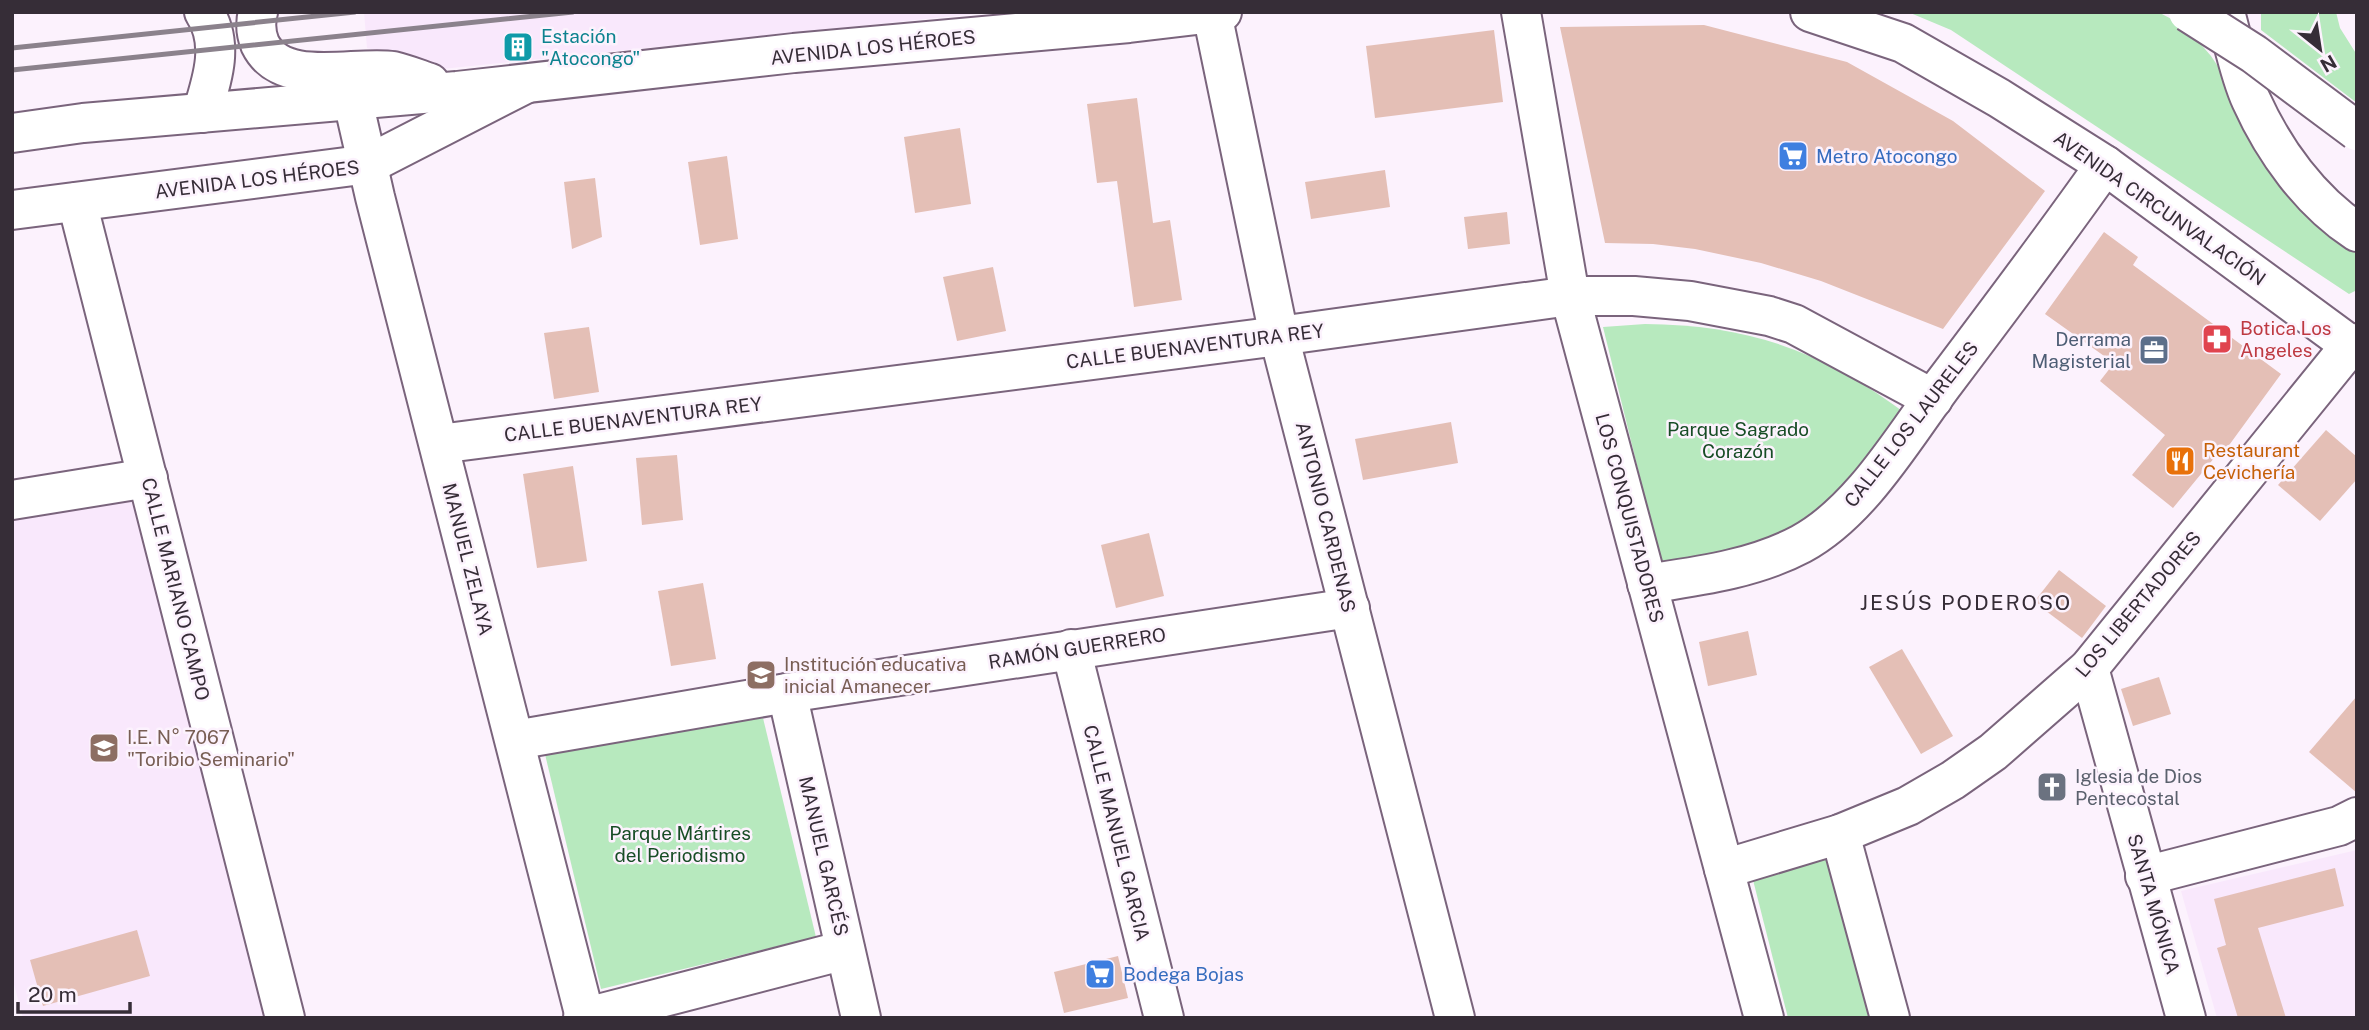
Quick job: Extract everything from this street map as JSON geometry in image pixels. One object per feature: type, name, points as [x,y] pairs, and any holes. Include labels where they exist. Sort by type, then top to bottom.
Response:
[{"type":"main road","points":[[202,113],[214,74],[216,45],[204,12]]},
{"type":"main road","points":[[258,12],[256,28],[259,41],[265,53],[285,67],[306,71],[392,71],[457,91]]},
{"type":"main road","name":"LOS CONQUISTADORES","points":[[1521,12],[1570,296],[1764,1018]]},
{"type":"main road","name":"AVENIDA CIRCUNVALACIÓN","points":[[1810,12],[1903,43],[1998,98],[2105,165],[2355,346]]},
{"type":"main road","points":[[2188,12],[2254,54],[2357,131]]},
{"type":"main road","points":[[2225,12],[2250,98],[2284,160],[2336,218],[2357,232]]},
{"type":"main road","name":"AVENIDA LOS HÉROES","points":[[12,133],[457,91],[794,53],[1115,25],[1217,13]]},
{"type":"main road","name":"ANTONIO CARDENAS","points":[[1217,13],[1279,336],[1455,1018]]},
{"type":"main road","name":"AVENIDA LOS HÉROES","points":[[12,210],[369,164],[525,84]]},
{"type":"main road","name":"MANUEL ZELAYA","points":[[353,101],[375,197],[584,1018]]},
{"type":"main road","name":"CALLE LOS LAURELES","points":[[1647,584],[1717,574],[1765,558],[1801,544],[1841,514],[1878,472],[2060,230],[2105,165]]},
{"type":"main road","name":"CALLE MARIANO CAMPO","points":[[77,202],[285,1018]]},
{"type":"main road","name":"CALLE BUENAVENTURA REY","points":[[439,444],[1570,296],[1634,296],[1690,301],[1769,316],[1794,324],[1933,398]]},
{"type":"main road","name":"LOS LIBERTADORES","points":[[1724,869],[1840,834],[1908,806],[1993,751],[2089,668],[2355,346]]},
{"type":"main road","points":[[12,500],[148,478]]},
{"type":"main road","name":"RAMÓN GUERRERO","points":[[515,740],[787,693],[1350,608]]},
{"type":"main road","name":"CALLE MANUEL GARCIA","points":[[1071,649],[1164,1018]]},
{"type":"main road","name":"SANTA MÓNICA","points":[[2089,668],[2186,1018]]},
{"type":"main road","name":"MANUEL GARCÉS","points":[[787,693],[861,1018]]},
{"type":"main road","points":[[2145,876],[2339,827],[2357,817]]},
{"type":"main road","points":[[1840,834],[1890,1018]]},
{"type":"main road","points":[[584,1018],[845,950]]},
{"type":"shaded area","points":[[364,12],[993,12],[442,69],[367,48]]},
{"type":"shaded area","name":"I.E. N° 7067 \"Toribio Seminario\"","points":[[131,497],[265,1018],[23,1018],[12,977],[12,519]]},
{"type":"shaded area","points":[[2357,850],[2357,1018],[2217,1018],[2181,891]]},
{"type":"green space","points":[[1908,12],[2158,12],[2185,26],[2211,56],[2316,213],[2357,253],[2357,290],[2349,294],[1951,30]]},
{"type":"green space","points":[[2261,12],[2336,12],[2340,28],[2357,55],[2357,103],[2261,30]]},
{"type":"green space","name":"Parque Sagrado Corazón","points":[[1645,324],[1719,330],[1785,346],[1847,375],[1909,416],[1814,518],[1752,550],[1662,567],[1603,327]]},
{"type":"green space","name":"Parque Mártires del Periodismo","points":[[763,718],[816,937],[601,989],[544,750]]},
{"type":"green space","points":[[1830,854],[1873,1018],[1788,1018],[1752,876]]},
{"type":"building","name":"Metro Atocongo","points":[[1704,25],[1847,62],[1953,121],[2045,191],[1943,329],[1821,281],[1761,263],[1695,249],[1653,244],[1605,243],[1560,27]]},
{"type":"building","points":[[1494,30],[1503,102],[1375,118],[1366,46]]},
{"type":"building","points":[[1137,98],[1153,223],[1170,220],[1182,300],[1134,307],[1117,181],[1097,183],[1087,104]]},
{"type":"building","points":[[960,128],[971,204],[915,213],[904,137]]},
{"type":"building","points":[[727,156],[738,239],[700,245],[688,162]]},
{"type":"building","points":[[1385,170],[1390,207],[1311,219],[1305,182]]},
{"type":"building","points":[[595,178],[602,237],[572,249],[564,182]]},
{"type":"building","points":[[1507,212],[1510,244],[1468,249],[1464,217]]},
{"type":"building","points":[[2104,232],[2138,257],[2133,265],[2281,374],[2227,448],[2224,446],[2173,508],[2132,475],[2165,435],[2100,381],[2114,363],[2045,314]]},
{"type":"building","points":[[993,267],[1006,331],[957,341],[943,277]]},
{"type":"building","points":[[589,327],[599,392],[554,399],[544,333]]},
{"type":"building","points":[[1451,422],[1458,463],[1363,480],[1355,439]]},
{"type":"building","points":[[2326,430],[2357,457],[2357,479],[2320,521],[2278,485]]},
{"type":"building","points":[[677,455],[683,520],[642,525],[636,458]]},
{"type":"building","points":[[573,466],[587,561],[537,568],[523,474]]},
{"type":"building","points":[[1149,533],[1164,596],[1116,608],[1101,545]]},
{"type":"building","points":[[2059,570],[2106,606],[2082,638],[2034,602]]},
{"type":"building","points":[[703,583],[716,659],[671,666],[658,591]]},
{"type":"building","points":[[1748,631],[1757,675],[1708,686],[1699,642]]},
{"type":"building","points":[[1902,649],[1953,736],[1921,754],[1869,667]]},
{"type":"building","points":[[2159,677],[2171,714],[2133,726],[2121,689]]},
{"type":"building","points":[[2357,696],[2357,793],[2309,752]]},
{"type":"building","points":[[2335,868],[2344,906],[2258,928],[2286,1018],[2238,1018],[2217,948],[2226,945],[2214,899]]},
{"type":"building","points":[[137,930],[150,976],[43,1006],[30,960]]},
{"type":"building","points":[[1118,956],[1128,998],[1064,1013],[1054,972]]},
{"type":"railway","points":[[12,48],[355,12]]},
{"type":"railway","points":[[12,70],[573,12]]},
{"type":"place","name":"Estación \"Atocongo\"","points":[[518,47]]},
{"type":"place","name":"Metro Atocongo","points":[[1793,156]]},
{"type":"place","name":"Botica Los Angeles","points":[[2217,339]]},
{"type":"place","name":"Derrama Magisterial","points":[[2154,350]]},
{"type":"place","name":"Restaurant Cevichería","points":[[2180,461]]},
{"type":"place","name":"Institución educativa inicial Amanecer","points":[[761,675]]},
{"type":"place","name":"I.E. N° 7067 \"Toribio Seminario\"","points":[[104,748]]},
{"type":"place","name":"Iglesia de Dios Pentecostal","points":[[2052,787]]},
{"type":"place","name":"Bodega Bojas","points":[[1100,974]]},
{"type":"district","name":"JESÚS PODEROSO","points":[[1966,603]]}]
